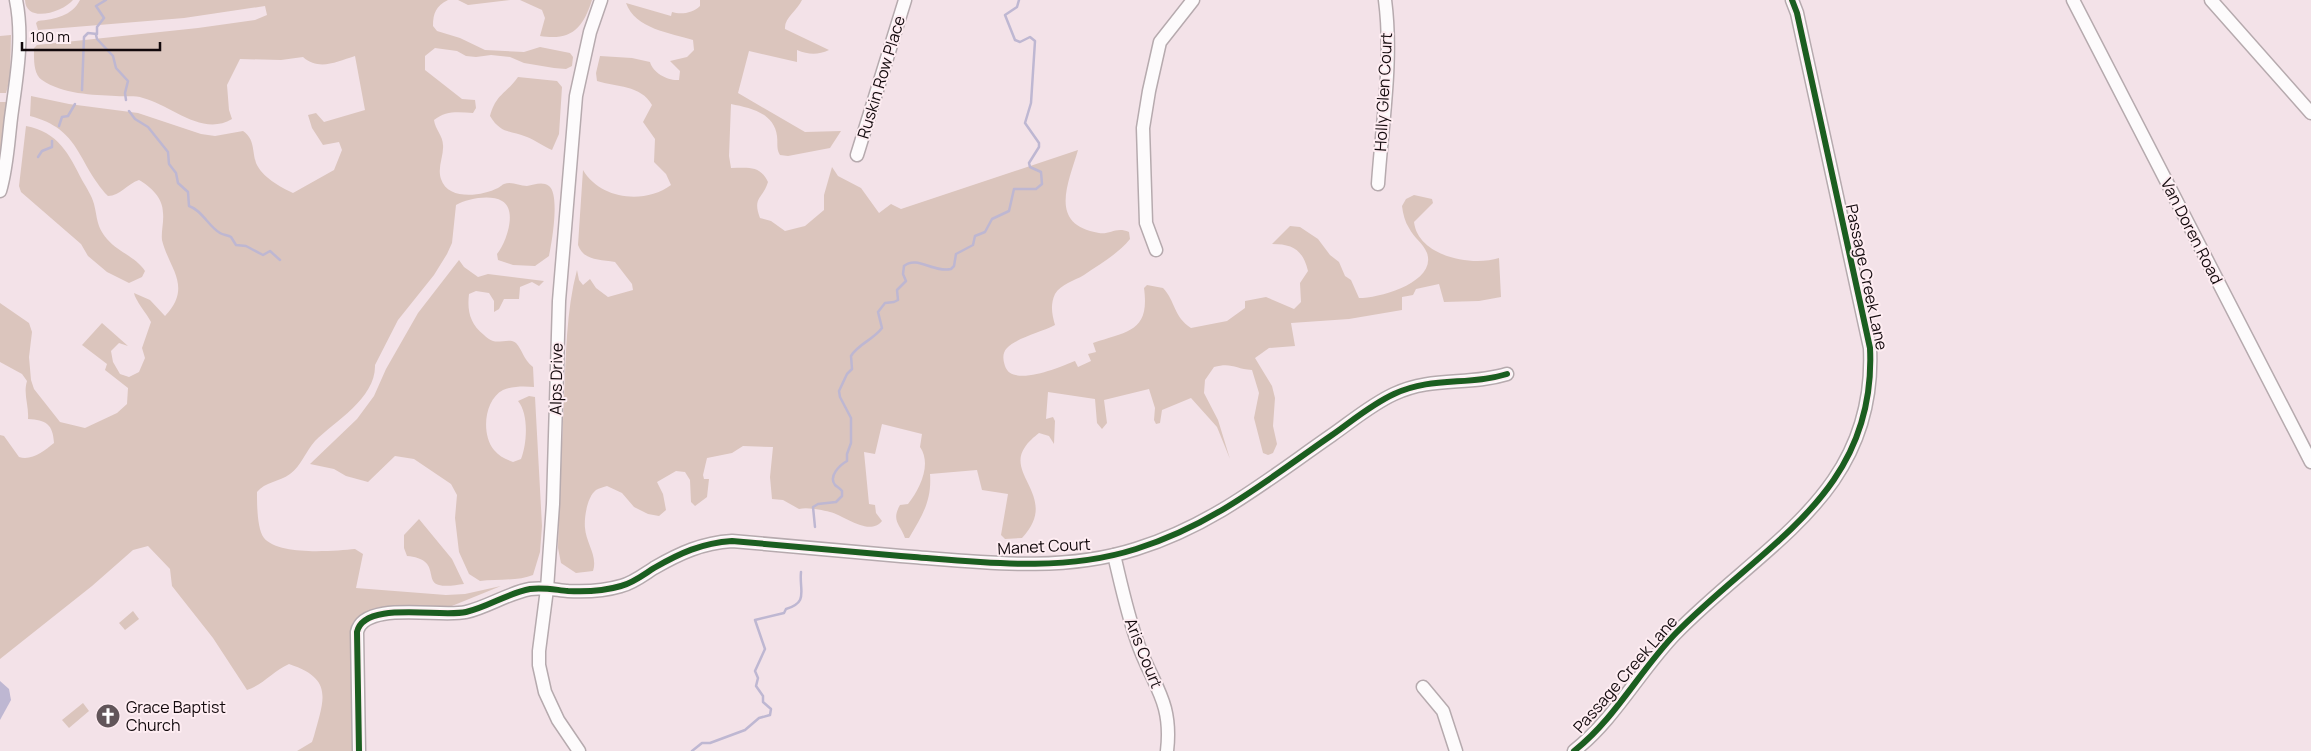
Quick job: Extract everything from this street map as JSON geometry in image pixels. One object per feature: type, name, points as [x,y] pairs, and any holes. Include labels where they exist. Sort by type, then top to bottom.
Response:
[{"type":"street","points":[[0,190],[6,165],[18,53],[19,17],[16,0]]},
{"type":"street","name":"Alps Drive","points":[[579,751],[558,720],[541,679],[539,651],[546,589],[554,467],[559,301],[576,96],[590,32],[601,0]]},
{"type":"street","name":"Ruskin Row Place","points":[[857,155],[905,0]]},
{"type":"street","points":[[1156,250],[1146,223],[1143,128],[1148,91],[1160,42],[1193,0]]},
{"type":"street","name":"Holly Glen Court","points":[[1378,184],[1386,80],[1387,19],[1384,0]]},
{"type":"street","name":"Passage Creek Lane","points":[[1574,751],[1602,724],[1676,633],[1813,508],[1841,471],[1862,425],[1870,386],[1870,348],[1797,13],[1792,0]]},
{"type":"street","name":"Van Doren Road","points":[[2073,0],[2311,462]]},
{"type":"street","points":[[2211,0],[2311,112]]},
{"type":"street","name":"Manet Court","points":[[359,751],[357,632],[363,621],[380,614],[397,612],[458,614],[486,606],[525,590],[546,589],[584,592],[622,586],[684,552],[709,544],[732,541],[993,563],[1056,563],[1114,555],[1182,532],[1231,506],[1392,394],[1423,383],[1443,380],[1473,381],[1507,374]]},
{"type":"street","name":"Aris Court","points":[[1114,555],[1134,634],[1166,709],[1170,731],[1168,751]]},
{"type":"street","points":[[1423,687],[1443,711],[1456,751]]},
{"type":"shaded area","points":[[25,0],[73,0],[54,12],[38,14],[32,12],[27,7]]},
{"type":"shaded area","points":[[80,0],[448,0],[438,7],[435,14],[433,26],[437,31],[460,38],[485,50],[524,52],[540,47],[570,53],[573,57],[572,66],[566,69],[524,63],[510,57],[491,55],[466,56],[457,51],[435,48],[425,56],[425,70],[462,99],[475,100],[476,108],[473,113],[448,113],[434,120],[443,142],[440,175],[445,186],[458,194],[466,195],[491,191],[507,183],[527,186],[541,184],[549,186],[554,198],[555,208],[549,256],[535,266],[513,265],[498,260],[497,254],[504,242],[509,227],[510,219],[507,205],[497,199],[485,198],[472,199],[456,205],[452,243],[447,254],[434,275],[398,320],[375,365],[374,377],[369,388],[353,408],[315,441],[294,471],[286,477],[264,486],[257,492],[260,529],[264,538],[271,544],[282,548],[307,551],[355,549],[363,554],[356,588],[446,595],[465,594],[501,586],[442,610],[393,606],[372,609],[354,621],[350,634],[355,751],[297,751],[312,742],[314,736],[322,701],[322,692],[319,684],[313,676],[289,664],[258,685],[247,690],[213,638],[172,586],[170,569],[148,546],[133,550],[92,586],[0,659],[0,435],[4,436],[19,457],[24,458],[38,454],[54,443],[52,431],[47,424],[40,420],[28,419],[27,381],[22,374],[0,362],[0,303],[29,323],[32,332],[29,357],[31,380],[34,389],[60,422],[85,428],[117,413],[127,404],[128,388],[105,370],[107,364],[82,345],[102,323],[128,346],[119,343],[111,351],[113,362],[120,374],[129,377],[139,372],[145,358],[142,348],[151,322],[134,293],[150,300],[165,316],[177,296],[178,286],[177,278],[162,240],[162,208],[156,194],[139,180],[116,194],[108,196],[98,184],[69,138],[47,122],[30,116],[31,96],[69,104],[138,113],[201,134],[215,136],[243,131],[250,138],[256,163],[262,173],[277,185],[293,193],[334,170],[342,150],[339,142],[323,145],[312,128],[308,115],[316,113],[324,122],[365,110],[355,56],[328,64],[315,64],[303,57],[281,60],[240,59],[227,85],[229,110],[232,119],[221,124],[198,122],[140,97],[88,94],[68,91],[50,85],[37,74],[34,48],[37,45],[198,28],[255,20],[267,15],[265,6],[184,18],[38,30],[36,23],[38,21],[57,18],[68,13]]},
{"type":"shaded area","points":[[458,0],[510,0],[468,5]]},
{"type":"shaded area","points":[[520,0],[592,0],[585,18],[575,30],[568,34],[551,37],[540,36],[545,18],[542,10]]},
{"type":"shaded area","points":[[700,0],[802,0],[787,21],[785,29],[829,50],[813,54],[797,50],[797,62],[749,51],[738,93],[805,132],[841,131],[830,148],[788,156],[780,155],[775,128],[771,122],[754,110],[731,104],[729,156],[731,168],[757,170],[765,177],[768,182],[759,198],[757,206],[760,218],[771,221],[785,231],[805,226],[824,210],[824,195],[832,167],[838,176],[861,188],[879,213],[891,204],[901,209],[1078,150],[1067,189],[1067,212],[1073,221],[1083,229],[1099,233],[1124,230],[1129,232],[1130,239],[1108,258],[1084,275],[1064,285],[1055,294],[1052,313],[1055,325],[1023,338],[1007,348],[1003,357],[1005,366],[1009,372],[1017,375],[1037,374],[1075,361],[1078,367],[1091,361],[1088,354],[1096,352],[1093,343],[1126,332],[1140,322],[1145,303],[1144,288],[1147,285],[1163,288],[1181,319],[1191,328],[1227,321],[1245,308],[1245,301],[1266,297],[1294,309],[1301,302],[1300,283],[1308,271],[1306,264],[1300,253],[1291,247],[1272,244],[1290,226],[1300,227],[1318,239],[1330,255],[1339,262],[1345,276],[1351,280],[1359,298],[1380,295],[1405,286],[1424,272],[1428,263],[1427,253],[1413,235],[1405,221],[1403,212],[1402,206],[1406,199],[1414,195],[1432,199],[1433,203],[1414,222],[1418,234],[1435,251],[1461,260],[1474,261],[1499,258],[1501,297],[1479,301],[1444,302],[1439,284],[1416,289],[1413,295],[1402,297],[1402,310],[1349,319],[1291,323],[1295,346],[1269,348],[1255,358],[1272,386],[1275,398],[1273,426],[1277,444],[1273,453],[1268,455],[1263,453],[1254,418],[1259,393],[1252,370],[1229,365],[1214,367],[1205,380],[1204,393],[1218,420],[1230,459],[1217,427],[1191,398],[1162,410],[1160,423],[1156,424],[1154,420],[1155,408],[1149,389],[1104,400],[1107,423],[1102,429],[1097,423],[1095,399],[1048,392],[1046,419],[1053,417],[1055,421],[1054,444],[1049,436],[1039,433],[1026,445],[1021,457],[1021,467],[1034,499],[1036,511],[1032,524],[1022,538],[1005,539],[1001,535],[1008,494],[982,490],[977,470],[930,474],[928,500],[925,508],[909,538],[905,538],[897,522],[896,515],[900,505],[908,504],[923,476],[925,461],[920,447],[922,434],[882,424],[875,454],[864,452],[869,504],[875,505],[876,513],[882,521],[877,525],[864,526],[830,512],[799,509],[783,500],[772,499],[770,477],[773,447],[743,446],[732,453],[707,458],[703,475],[704,479],[709,479],[707,497],[695,506],[691,502],[690,480],[685,472],[676,471],[657,482],[663,494],[666,510],[659,516],[648,514],[634,507],[622,493],[607,486],[596,490],[588,502],[585,524],[594,560],[593,571],[576,573],[561,563],[558,548],[567,334],[573,286],[577,270],[579,280],[583,285],[590,279],[596,288],[608,297],[633,290],[632,284],[615,262],[588,257],[578,245],[583,170],[600,187],[611,193],[623,196],[636,197],[648,195],[671,185],[666,174],[654,162],[655,139],[643,122],[652,105],[647,98],[635,90],[597,81],[596,73],[600,56],[632,58],[650,62],[654,70],[661,75],[679,80],[680,71],[670,61],[687,57],[694,50],[693,40],[655,29],[645,24],[637,19],[626,3],[671,16],[672,12],[683,13],[694,10],[700,6]]},
{"type":"shaded area","points":[[11,35],[10,79],[6,93],[0,93],[0,36]]},
{"type":"shaded area","points":[[518,77],[557,81],[562,87],[559,134],[552,150],[530,138],[502,129],[490,116],[498,98]]},
{"type":"shaded area","points":[[0,102],[8,102],[0,166]]},
{"type":"shaded area","points":[[26,126],[46,133],[67,153],[92,198],[103,234],[111,244],[141,266],[145,271],[142,277],[129,283],[107,272],[88,256],[81,244],[21,192],[19,186]]},
{"type":"shaded area","points":[[459,260],[464,267],[478,277],[488,274],[544,281],[539,286],[532,282],[520,287],[519,299],[504,299],[499,309],[494,312],[494,301],[489,293],[476,291],[469,294],[468,300],[470,317],[479,331],[493,341],[511,341],[516,343],[533,367],[534,387],[523,386],[503,390],[492,401],[486,418],[487,435],[494,450],[502,457],[513,462],[521,459],[525,445],[526,429],[524,413],[518,401],[529,396],[535,397],[542,526],[540,552],[533,575],[527,577],[480,581],[469,574],[459,552],[455,518],[457,495],[451,484],[414,459],[395,456],[368,482],[346,476],[334,469],[310,464],[357,419],[374,396],[386,369],[418,313]]},
{"type":"shaded area","points":[[419,519],[452,559],[464,584],[439,585],[432,579],[428,565],[424,561],[407,556],[404,548],[404,535]]},
{"type":"shaded area","points":[[133,611],[139,619],[125,630],[119,623]]},
{"type":"shaded area","points":[[0,681],[9,689],[11,700],[0,720]]},
{"type":"shaded area","points":[[83,703],[89,711],[69,728],[62,720]]},
{"type":"waterway","points":[[82,90],[84,37],[88,33],[97,34],[97,27],[104,18],[96,6],[106,0]]},
{"type":"waterway","points":[[815,527],[813,507],[818,504],[836,502],[842,496],[842,491],[835,485],[833,478],[838,468],[847,461],[847,454],[851,443],[851,418],[840,397],[839,391],[847,374],[852,369],[851,356],[882,328],[878,312],[885,303],[898,300],[897,290],[906,281],[903,274],[904,266],[914,262],[938,269],[951,269],[954,266],[956,254],[973,245],[975,236],[985,232],[992,219],[1009,211],[1014,189],[1036,189],[1042,184],[1041,172],[1030,167],[1029,163],[1039,147],[1039,143],[1025,123],[1031,103],[1035,41],[1030,37],[1020,42],[1015,40],[1005,15],[1017,7],[1019,0]]},
{"type":"waterway","points":[[96,35],[97,39],[113,56],[116,68],[128,81],[125,93],[126,100]]},
{"type":"waterway","points":[[59,126],[62,117],[68,116],[75,104]]},
{"type":"waterway","points":[[129,111],[135,119],[148,127],[168,152],[169,164],[176,173],[178,183],[188,192],[189,206],[198,211],[221,234],[231,237],[236,245],[246,246],[263,255],[270,251],[280,260]]},
{"type":"waterway","points":[[38,157],[42,151],[52,147],[52,141]]},
{"type":"waterway","points":[[692,751],[702,743],[710,743],[745,730],[759,718],[770,715],[771,709],[763,702],[763,696],[756,686],[758,678],[755,671],[765,649],[755,620],[784,613],[786,609],[798,603],[801,595],[801,572]]},
{"type":"cycle path","points":[[1574,751],[1589,738],[1615,709],[1676,633],[1778,542],[1809,511],[1835,478],[1855,441],[1867,398],[1870,348],[1797,13],[1792,0]]},
{"type":"cycle path","points":[[359,751],[357,632],[363,622],[373,616],[405,612],[466,612],[530,589],[545,588],[581,591],[615,588],[630,583],[682,553],[711,544],[732,541],[998,563],[1054,563],[1109,556],[1164,539],[1215,514],[1262,485],[1370,408],[1394,394],[1422,385],[1478,380],[1507,374]]},
{"type":"place","name":"Grace Baptist Church","points":[[108,716]]}]
